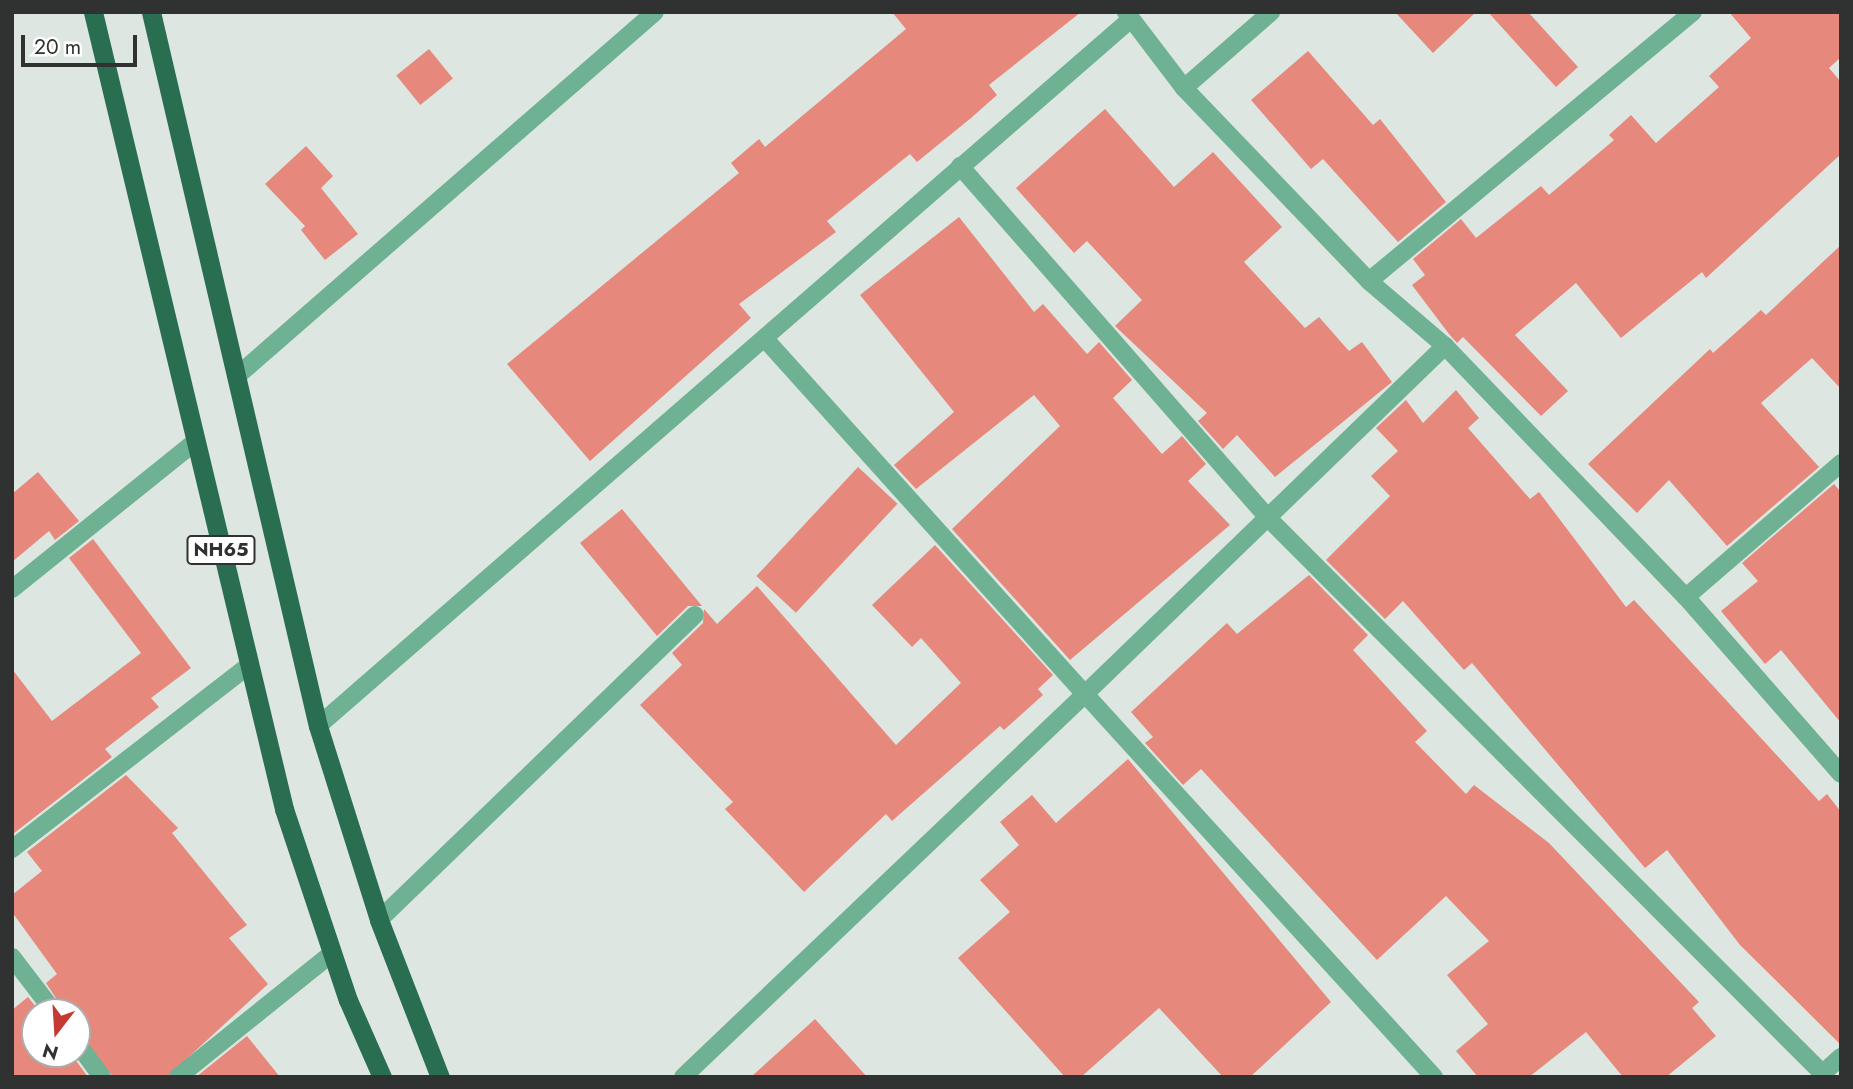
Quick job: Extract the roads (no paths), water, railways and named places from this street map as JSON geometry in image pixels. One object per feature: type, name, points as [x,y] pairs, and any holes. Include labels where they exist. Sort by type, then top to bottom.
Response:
[{"type":"highway","name":"NH65","points":[[93,12],[284,809],[332,953],[382,1077]]},
{"type":"highway","name":"NH65","points":[[151,12],[318,726],[379,920],[440,1077]]},
{"type":"street","points":[[237,376],[654,12]]},
{"type":"street","points":[[1184,88],[1271,12]]},
{"type":"street","points":[[1369,281],[1693,12]]},
{"type":"street","points":[[318,726],[766,340],[1128,16],[1184,88],[1369,281],[1445,346],[1686,597],[1841,775]]},
{"type":"street","points":[[960,166],[1270,520],[1825,1075],[1841,1057]]},
{"type":"street","points":[[766,340],[1434,1077]]},
{"type":"street","points":[[683,1077],[1270,520],[1445,346]]},
{"type":"street","points":[[12,589],[196,440]]},
{"type":"street","points":[[1686,597],[1841,463]]},
{"type":"street","points":[[379,920],[695,615]]},
{"type":"street","points":[[12,849],[248,666]]},
{"type":"street","points":[[178,1077],[332,953]]},
{"type":"street","points":[[12,957],[43,998]]},
{"type":"street","points":[[91,1062],[102,1077]]}]
